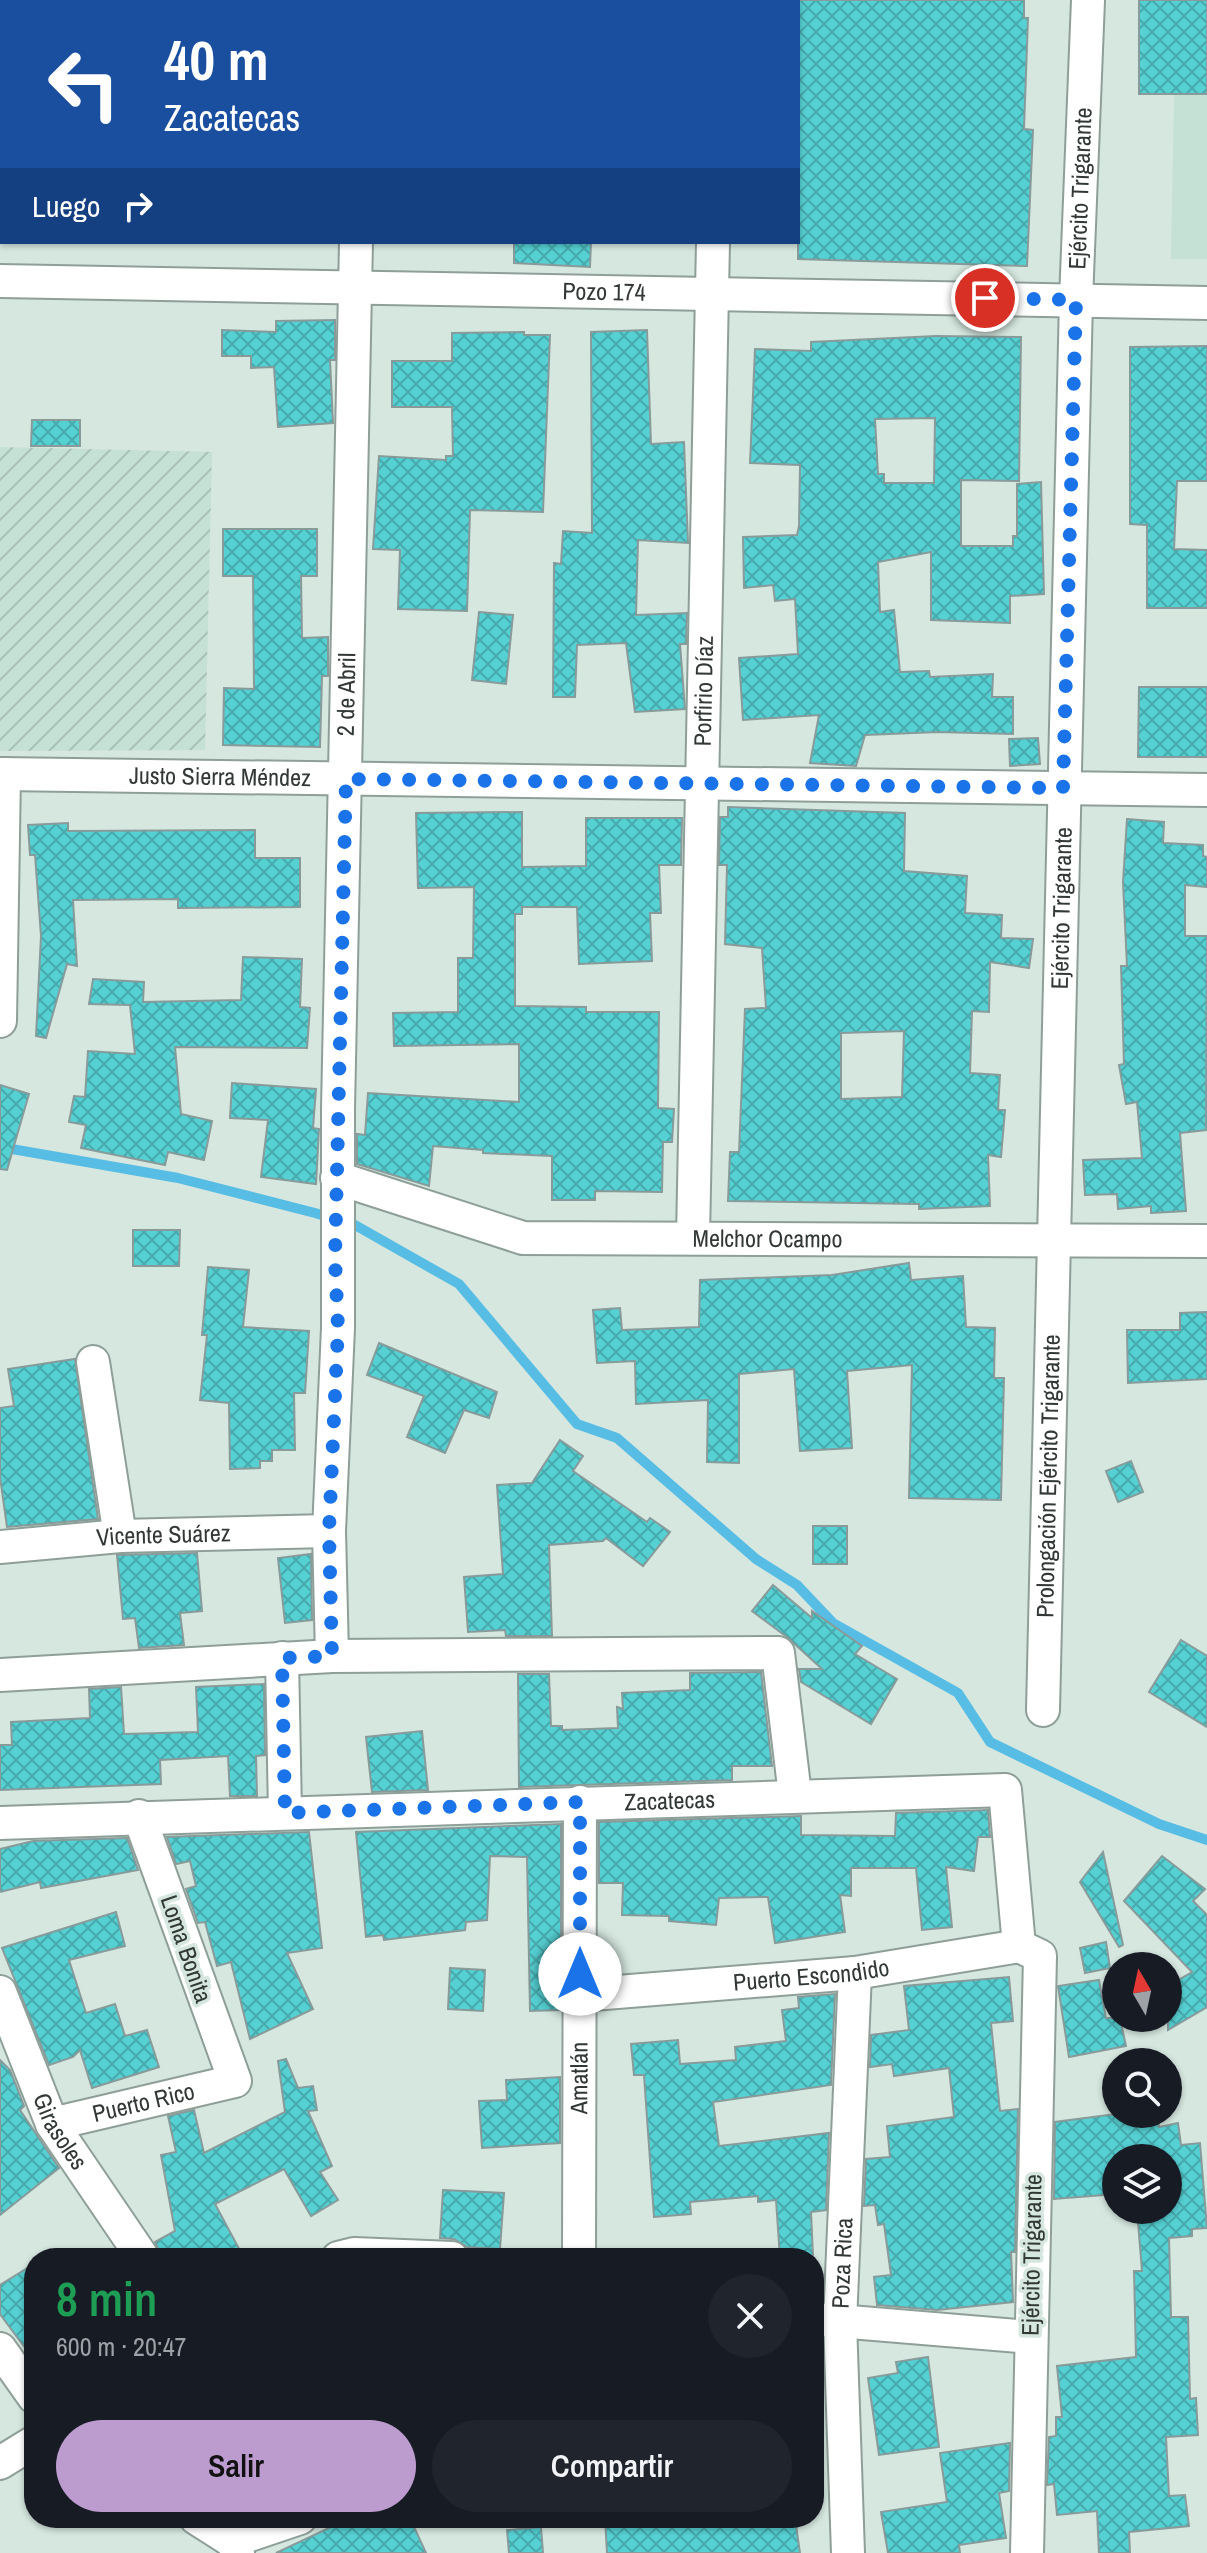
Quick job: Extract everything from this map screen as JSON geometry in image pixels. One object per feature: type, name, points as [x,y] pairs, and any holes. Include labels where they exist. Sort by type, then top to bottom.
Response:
[{"type":"street","name":"Ejército Trigarante","points":[[1054,1240],[1076,300],[1088,0]]},
{"type":"street","name":"2 de Abril","points":[[332,1656],[329,1531],[338,1328],[335,1259],[356,244]]},
{"type":"street","name":"Porfirio Díaz","points":[[693,1237],[713,244]]},
{"type":"street","name":"Pozo 174","points":[[0,281],[1207,303]]},
{"type":"street","name":"Justo Sierra Méndez","points":[[2,774],[1207,790]]},
{"type":"street","points":[[0,1021],[2,774]]},
{"type":"street","name":"Melchor Ocampo","points":[[337,1187],[523,1238],[1207,1241]]},
{"type":"street","name":"Prolongación Ejército Trigarante","points":[[1043,1710],[1054,1240]]},
{"type":"street","points":[[93,1362],[120,1536]]},
{"type":"street","name":"Vicente Suárez","points":[[0,1547],[120,1536],[329,1531]]},
{"type":"street","points":[[0,1675],[332,1656],[778,1653],[795,1795]]},
{"type":"street","points":[[282,1658],[285,1813]]},
{"type":"street","name":"Ejército Trigarante","points":[[1005,1790],[1030,1951],[1027,2553]]},
{"type":"street","name":"Zacatecas","points":[[0,1823],[139,1816],[1005,1790]]},
{"type":"street","name":"Amatlán","points":[[579,2248],[580,1802]]},
{"type":"street","name":"Loma Bonita","points":[[139,1816],[235,2081]]},
{"type":"street","name":"Puerto Escondido","points":[[580,1995],[855,1973],[1030,1951]]},
{"type":"street","name":"Poza Rica","points":[[848,2553],[827,2321],[855,1973]]},
{"type":"street","name":"Girasoles","points":[[0,1992],[52,2124],[136,2248]]},
{"type":"street","name":"Puerto Rico","points":[[52,2124],[235,2081]]},
{"type":"street","points":[[827,2321],[1030,2337]]},
{"type":"street","points":[[0,2349],[24,2379]]},
{"type":"street","points":[[0,2463],[24,2448]]},
{"type":"street","points":[[209,2528],[235,2547],[276,2528]]},
{"type":"shaded area","points":[[1176,0],[1207,0],[1207,259],[1171,259]]},
{"type":"shaded area","points":[[0,447],[212,452],[205,750],[0,751]]},
{"type":"building","points":[[800,0],[1024,0],[1024,18],[1028,18],[1024,129],[1033,130],[1027,266],[798,259]]},
{"type":"building","points":[[1139,0],[1207,0],[1207,94],[1139,94]]},
{"type":"building","points":[[514,244],[591,244],[590,267],[514,263]]},
{"type":"building","points":[[335,320],[335,360],[330,360],[333,423],[278,427],[274,367],[251,368],[251,356],[222,356],[222,330],[276,332],[276,321]]},
{"type":"building","points":[[647,330],[651,444],[684,442],[688,543],[638,540],[636,615],[687,613],[686,644],[680,644],[685,709],[635,712],[626,643],[577,645],[575,697],[553,697],[554,563],[561,564],[563,531],[592,533],[591,332]]},
{"type":"building","points":[[524,332],[524,335],[550,335],[543,512],[470,510],[467,611],[398,609],[400,550],[373,549],[379,456],[446,460],[446,456],[453,456],[452,407],[392,407],[392,361],[452,361],[452,333]]},
{"type":"building","points":[[936,336],[1021,337],[1019,481],[961,480],[961,546],[1013,546],[1013,536],[1017,536],[1017,484],[1041,482],[1044,594],[1010,596],[1010,623],[931,620],[931,552],[878,562],[880,612],[894,610],[900,672],[929,671],[930,677],[993,674],[992,697],[1013,697],[1013,734],[938,732],[865,735],[856,766],[810,763],[819,715],[743,720],[739,658],[798,654],[795,599],[775,601],[773,585],[744,588],[743,537],[797,535],[799,526],[800,465],[750,463],[755,349],[811,351],[811,342]],"holes":[[[935,418],[934,483],[884,483],[884,474],[878,474],[875,419]]]},
{"type":"building","points":[[1207,346],[1207,481],[1177,481],[1174,549],[1207,550],[1207,608],[1147,608],[1147,525],[1130,524],[1130,347]]},
{"type":"building","points":[[32,420],[80,420],[80,446],[31,446]]},
{"type":"building","points":[[223,529],[317,529],[317,576],[301,576],[302,638],[328,637],[328,676],[322,676],[320,747],[223,745],[224,688],[254,689],[253,576],[223,576]]},
{"type":"building","points":[[479,612],[513,615],[506,684],[472,680]]},
{"type":"building","points":[[1139,687],[1207,687],[1207,757],[1138,757]]},
{"type":"building","points":[[1038,738],[1040,764],[1010,766],[1009,739]]},
{"type":"building","points":[[728,807],[905,813],[904,871],[967,876],[965,913],[1002,915],[1001,938],[1033,939],[1029,968],[990,962],[989,1012],[972,1011],[970,1073],[1000,1075],[998,1110],[1005,1110],[1001,1157],[988,1155],[990,1206],[919,1209],[919,1204],[728,1201],[730,1152],[739,1152],[745,1009],[766,1008],[762,948],[725,944],[727,865],[719,865],[720,817],[728,817]],"holes":[[[904,1031],[902,1097],[841,1099],[841,1033]]]},
{"type":"building","points":[[522,812],[522,867],[586,866],[586,818],[682,818],[681,865],[659,865],[661,913],[650,913],[652,961],[579,964],[577,907],[522,907],[522,914],[515,914],[515,1006],[586,1007],[586,1012],[659,1012],[658,1108],[674,1109],[672,1142],[663,1142],[662,1192],[595,1191],[595,1200],[552,1200],[552,1156],[483,1153],[483,1150],[433,1146],[429,1186],[357,1164],[357,1134],[365,1135],[368,1093],[519,1102],[519,1044],[394,1046],[393,1013],[458,1012],[458,958],[473,958],[474,887],[418,888],[416,813]]},
{"type":"building","points":[[1127,819],[1164,822],[1163,843],[1203,845],[1203,856],[1207,857],[1207,887],[1185,885],[1185,936],[1207,936],[1206,1130],[1180,1133],[1186,1211],[1151,1213],[1151,1206],[1118,1209],[1117,1194],[1085,1195],[1083,1160],[1142,1158],[1137,1102],[1126,1104],[1119,1065],[1124,1064],[1121,966],[1127,966],[1123,882]]},
{"type":"building","points":[[68,823],[68,831],[255,830],[255,858],[300,858],[300,907],[178,908],[178,899],[73,900],[77,966],[67,964],[46,1038],[36,1036],[41,936],[35,855],[30,855],[28,825]]},
{"type":"building","points":[[243,957],[302,959],[300,1007],[310,1008],[307,1048],[175,1047],[181,1114],[212,1121],[204,1160],[168,1152],[165,1165],[81,1148],[86,1125],[69,1122],[74,1096],[85,1097],[88,1051],[135,1054],[130,1005],[89,1004],[93,979],[144,982],[143,1002],[241,1000]]},
{"type":"building","points":[[232,1083],[316,1089],[313,1128],[319,1129],[316,1184],[261,1177],[268,1120],[230,1118]]},
{"type":"building","points":[[0,1085],[29,1094],[7,1170],[0,1169]]},
{"type":"building","points":[[133,1230],[180,1230],[179,1266],[133,1266]]},
{"type":"building","points":[[909,1263],[911,1280],[963,1276],[966,1327],[995,1328],[994,1378],[1004,1378],[1001,1500],[909,1498],[912,1365],[847,1371],[852,1448],[800,1451],[794,1369],[739,1374],[739,1463],[707,1462],[708,1400],[636,1404],[635,1361],[597,1363],[593,1310],[620,1308],[622,1330],[699,1327],[700,1280],[832,1275]]},
{"type":"building","points":[[208,1267],[249,1270],[243,1327],[309,1331],[305,1393],[294,1393],[295,1450],[272,1450],[272,1461],[260,1461],[260,1468],[230,1469],[229,1403],[200,1400],[207,1335],[202,1335]]},
{"type":"building","points":[[1207,1312],[1207,1379],[1128,1383],[1127,1330],[1180,1330],[1180,1313]]},
{"type":"building","points":[[379,1343],[497,1392],[489,1418],[464,1410],[445,1453],[407,1437],[424,1396],[367,1375]]},
{"type":"building","points":[[75,1359],[98,1519],[7,1527],[0,1477],[0,1408],[14,1406],[8,1369]]},
{"type":"building","points":[[560,1440],[583,1456],[573,1471],[647,1522],[650,1518],[670,1532],[643,1566],[606,1538],[603,1541],[549,1545],[552,1636],[506,1636],[505,1630],[468,1632],[464,1577],[503,1574],[497,1485],[532,1483]]},
{"type":"building","points":[[1131,1461],[1143,1492],[1118,1502],[1106,1471]]},
{"type":"building","points":[[813,1526],[847,1526],[847,1564],[813,1564]]},
{"type":"building","points":[[197,1553],[202,1611],[180,1613],[184,1645],[139,1648],[135,1618],[123,1619],[117,1555]]},
{"type":"building","points":[[311,1554],[312,1620],[285,1623],[278,1558]]},
{"type":"building","points":[[773,1585],[812,1618],[812,1611],[862,1646],[855,1654],[897,1679],[871,1724],[801,1682],[799,1669],[822,1669],[752,1611]]},
{"type":"building","points":[[1181,1640],[1207,1656],[1207,1727],[1149,1692]]},
{"type":"building","points":[[761,1672],[772,1766],[732,1766],[732,1780],[519,1787],[518,1674],[549,1674],[551,1726],[562,1726],[562,1730],[618,1728],[617,1707],[623,1709],[622,1693],[690,1690],[690,1673]]},
{"type":"building","points":[[264,1684],[265,1755],[256,1756],[257,1796],[230,1796],[228,1756],[160,1760],[161,1784],[0,1790],[0,1745],[12,1745],[11,1722],[90,1718],[89,1689],[121,1687],[124,1734],[198,1732],[196,1687]]},
{"type":"building","points":[[422,1731],[428,1790],[372,1792],[366,1737]]},
{"type":"building","points":[[988,1810],[990,1837],[978,1837],[974,1871],[946,1867],[952,1927],[922,1930],[916,1868],[851,1868],[851,1896],[840,1895],[845,1932],[775,1943],[768,1897],[719,1898],[716,1925],[669,1921],[669,1916],[622,1915],[623,1883],[599,1883],[599,1822],[801,1816],[801,1835],[895,1836],[896,1813]]},
{"type":"building","points":[[561,1824],[561,2010],[530,2011],[527,1857],[490,1856],[487,1920],[466,1922],[465,1930],[384,1940],[383,1935],[366,1937],[356,1832]]},
{"type":"building","points":[[309,1832],[322,1948],[287,1953],[313,2009],[250,2039],[231,1962],[217,1966],[205,1922],[198,1923],[186,1889],[196,1886],[190,1861],[176,1864],[167,1837]]},
{"type":"building","points":[[127,1838],[138,1870],[41,1888],[40,1882],[0,1892],[0,1849],[33,1841]]},
{"type":"building","points":[[1103,1852],[1123,1945],[1119,1947],[1080,1882]]},
{"type":"building","points":[[1162,1856],[1205,1889],[1193,1901],[1207,1915],[1207,2007],[1182,2022],[1182,1978],[1192,1972],[1182,1962],[1182,1952],[1173,1952],[1124,1901]]},
{"type":"building","points":[[116,1912],[125,1946],[69,1960],[86,2013],[115,2004],[125,2036],[147,2030],[159,2067],[92,2088],[80,2050],[73,2057],[49,2065],[2,1948]]},
{"type":"building","points":[[1106,1942],[1108,1952],[1102,1952],[1102,1970],[1085,1973],[1080,1948]]},
{"type":"building","points":[[450,1968],[485,1970],[483,2011],[448,2009]]},
{"type":"building","points":[[1009,1977],[1013,2021],[991,2023],[1000,2111],[1018,2109],[1015,2252],[1011,2252],[1013,2302],[937,2310],[877,2305],[874,2277],[891,2275],[884,2224],[878,2225],[875,2205],[864,2206],[866,2159],[890,2157],[887,2126],[954,2117],[949,2068],[894,2076],[892,2064],[870,2067],[871,2035],[909,2030],[904,1986]]},
{"type":"building","points":[[1099,1980],[1102,2032],[1123,2032],[1126,2046],[1102,2048],[1102,2051],[1069,2057],[1058,1986]]},
{"type":"building","points":[[835,1994],[831,2085],[713,2102],[719,2146],[829,2133],[826,2210],[811,2212],[813,2248],[779,2248],[776,2200],[758,2202],[758,2196],[690,2202],[691,2214],[654,2217],[644,2075],[634,2075],[631,2044],[678,2040],[680,2064],[736,2060],[735,2047],[786,2041],[782,2010],[799,2008],[798,1997]]},
{"type":"building","points":[[286,2059],[298,2088],[313,2086],[317,2110],[308,2111],[332,2166],[320,2172],[338,2200],[311,2216],[284,2169],[215,2204],[239,2248],[158,2248],[155,2242],[175,2231],[161,2155],[176,2152],[168,2116],[194,2110],[204,2153],[285,2112],[278,2061]]},
{"type":"building","points":[[0,2060],[10,2070],[24,2106],[20,2110],[59,2168],[0,2215]]},
{"type":"building","points":[[560,2077],[560,2143],[482,2148],[479,2101],[507,2100],[506,2080]]},
{"type":"building","points":[[1102,2116],[1102,2128],[1179,2128],[1181,2144],[1102,2144],[1102,2195],[1054,2199],[1055,2122]]},
{"type":"building","points":[[1200,2143],[1207,2228],[1192,2229],[1192,2236],[1169,2238],[1171,2317],[1188,2317],[1190,2399],[1196,2398],[1198,2435],[1166,2437],[1169,2496],[1185,2495],[1189,2526],[1129,2532],[1130,2553],[1099,2553],[1097,2511],[1057,2515],[1054,2484],[1047,2485],[1049,2437],[1056,2436],[1056,2417],[1062,2417],[1057,2366],[1136,2357],[1134,2271],[1142,2271],[1138,2224],[1182,2224],[1182,2145]]},
{"type":"building","points":[[443,2190],[504,2193],[500,2248],[467,2247],[454,2239],[440,2238]]},
{"type":"building","points":[[24,2270],[24,2346],[0,2314],[0,2285]]},
{"type":"building","points":[[928,2357],[939,2447],[879,2455],[868,2378],[898,2373],[896,2362]]},
{"type":"building","points":[[1010,2443],[1009,2491],[999,2493],[1006,2538],[959,2545],[960,2553],[888,2553],[881,2512],[947,2502],[940,2453]]},
{"type":"building","points":[[329,2528],[415,2528],[426,2553],[276,2553]]},
{"type":"building","points":[[541,2528],[543,2553],[509,2553],[507,2530]]},
{"type":"building","points":[[606,2528],[796,2528],[800,2553],[607,2553]]},
{"type":"waterway","points":[[0,1147],[178,1178],[315,1213],[355,1225],[459,1284],[577,1424],[617,1438],[756,1559],[797,1585],[833,1623],[958,1693],[990,1742],[1159,1824],[1207,1840]]},
{"type":"route","points":[[580,1974],[580,1802],[285,1813],[282,1658],[332,1656],[329,1531],[338,1328],[335,1259],[346,779],[1063,788],[1076,300],[985,298]]}]
